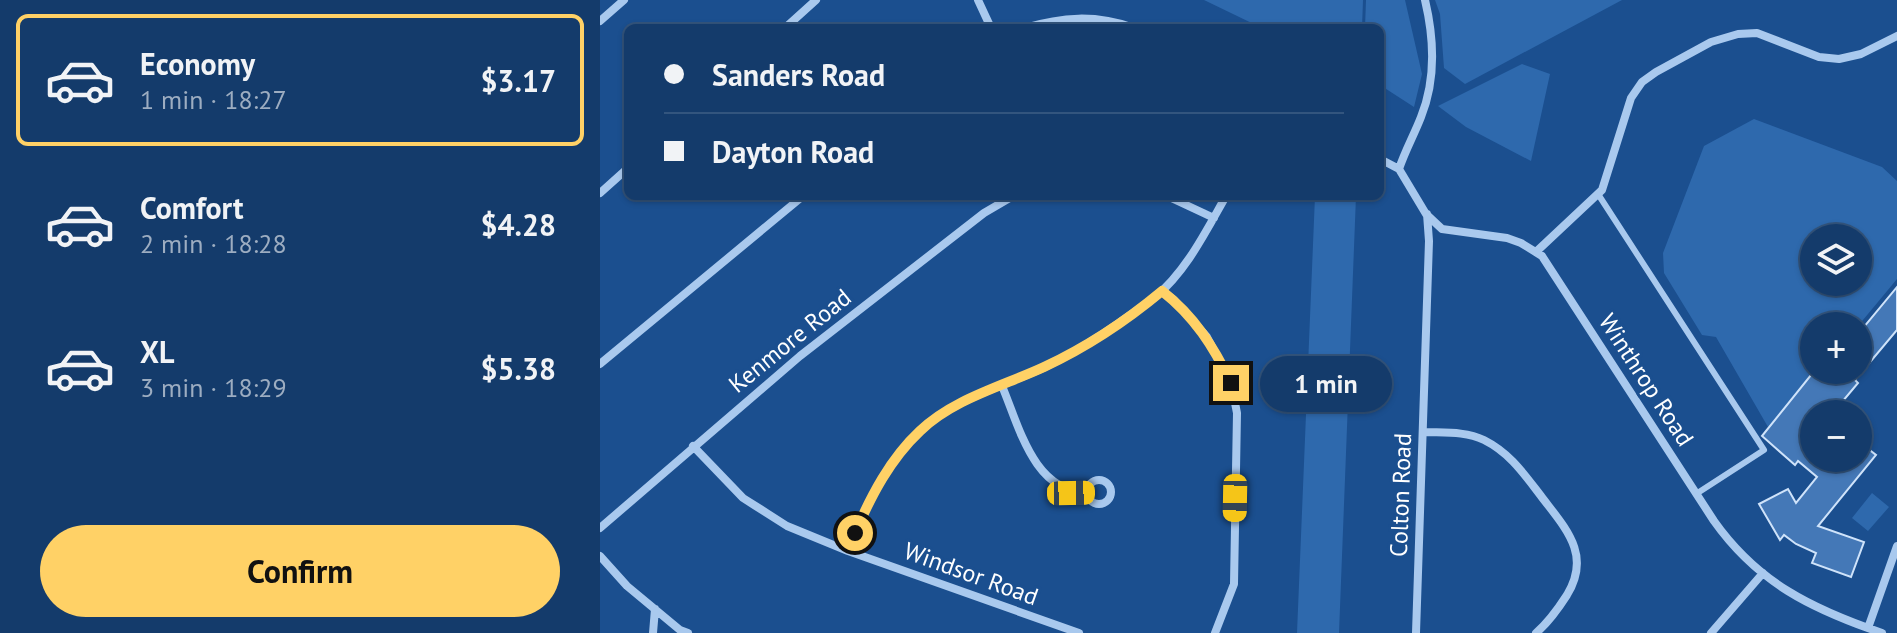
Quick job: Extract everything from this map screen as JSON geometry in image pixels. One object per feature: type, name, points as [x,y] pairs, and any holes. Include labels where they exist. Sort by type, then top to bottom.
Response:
[{"type":"street","points":[[600,21],[624,0]]},
{"type":"street","points":[[789,24],[816,0]]},
{"type":"street","points":[[978,0],[989,24]]},
{"type":"street","points":[[1399,169],[1429,91],[1431,35],[1425,0]]},
{"type":"street","points":[[1041,24],[1071,17],[1116,24]]},
{"type":"street","points":[[1384,161],[1399,169],[1426,214],[1442,229],[1507,238],[1537,251],[1602,190],[1624,114],[1642,82],[1711,42],[1738,34],[1757,33],[1819,57],[1839,59],[1861,54],[1897,36]]},
{"type":"street","points":[[600,193],[624,172]]},
{"type":"street","points":[[600,364],[798,200]]},
{"type":"street","name":"Kenmore Road","points":[[600,528],[800,356],[984,213],[1006,200]]},
{"type":"street","points":[[1176,200],[1214,218]]},
{"type":"street","points":[[848,551],[876,489],[897,457],[922,429],[964,402],[1089,345],[1162,291],[1197,246],[1224,200]]},
{"type":"street","name":"Colton Road","points":[[1416,633],[1429,241],[1426,214]]},
{"type":"street","name":"Winthrop Road","points":[[1537,251],[1729,543],[1746,561],[1787,593],[1882,633]]},
{"type":"street","points":[[1162,291],[1207,337],[1231,383],[1237,413],[1234,584],[1215,633]]},
{"type":"street","points":[[1002,386],[1039,468],[1052,483],[1071,493],[1087,492]]},
{"type":"street","points":[[1423,432],[1467,434],[1484,440],[1511,457],[1574,543],[1578,570],[1573,585],[1556,614],[1536,633]]},
{"type":"street","name":"Windsor Road","points":[[693,446],[743,498],[787,526],[848,551],[1079,633]]},
{"type":"street","points":[[1868,628],[1897,546]]},
{"type":"street","points":[[600,556],[627,586],[682,632]]},
{"type":"street","points":[[1711,633],[1763,573]]},
{"type":"street","points":[[653,633],[655,609]]},
{"type":"lane","points":[[1598,194],[1764,450],[1696,494]]},
{"type":"shaded area","points":[[1204,0],[1363,0],[1362,24],[1254,24]]},
{"type":"shaded area","points":[[1366,0],[1405,0],[1422,74],[1414,107],[1384,88],[1384,24],[1365,24]]},
{"type":"shaded area","points":[[1435,0],[1622,0],[1465,84],[1444,68],[1440,14]]},
{"type":"shaded area","points":[[1522,64],[1550,74],[1531,161],[1466,127],[1438,106]]},
{"type":"shaded area","points":[[1754,119],[1882,167],[1897,181],[1897,279],[1870,312],[1800,312],[1800,384],[1803,384],[1768,427],[1716,337],[1702,335],[1664,273],[1663,253],[1704,146]]},
{"type":"shaded area","points":[[1315,200],[1356,200],[1339,633],[1297,633]]},
{"type":"shaded area","points":[[1872,493],[1889,507],[1868,531],[1852,518]]},
{"type":"building","points":[[1897,287],[1897,330],[1872,360],[1872,317]]},
{"type":"building","points":[[1804,384],[1857,384],[1844,400],[1800,400],[1800,463],[1795,465],[1762,436]]},
{"type":"building","points":[[1811,472],[1862,472],[1818,526],[1864,542],[1851,577],[1812,563],[1816,553],[1784,535],[1780,540],[1759,504],[1788,489],[1796,503],[1817,477]]},
{"type":"route","points":[[855,533],[876,489],[897,457],[922,429],[964,402],[1089,345],[1162,291],[1207,337],[1231,383]]}]
